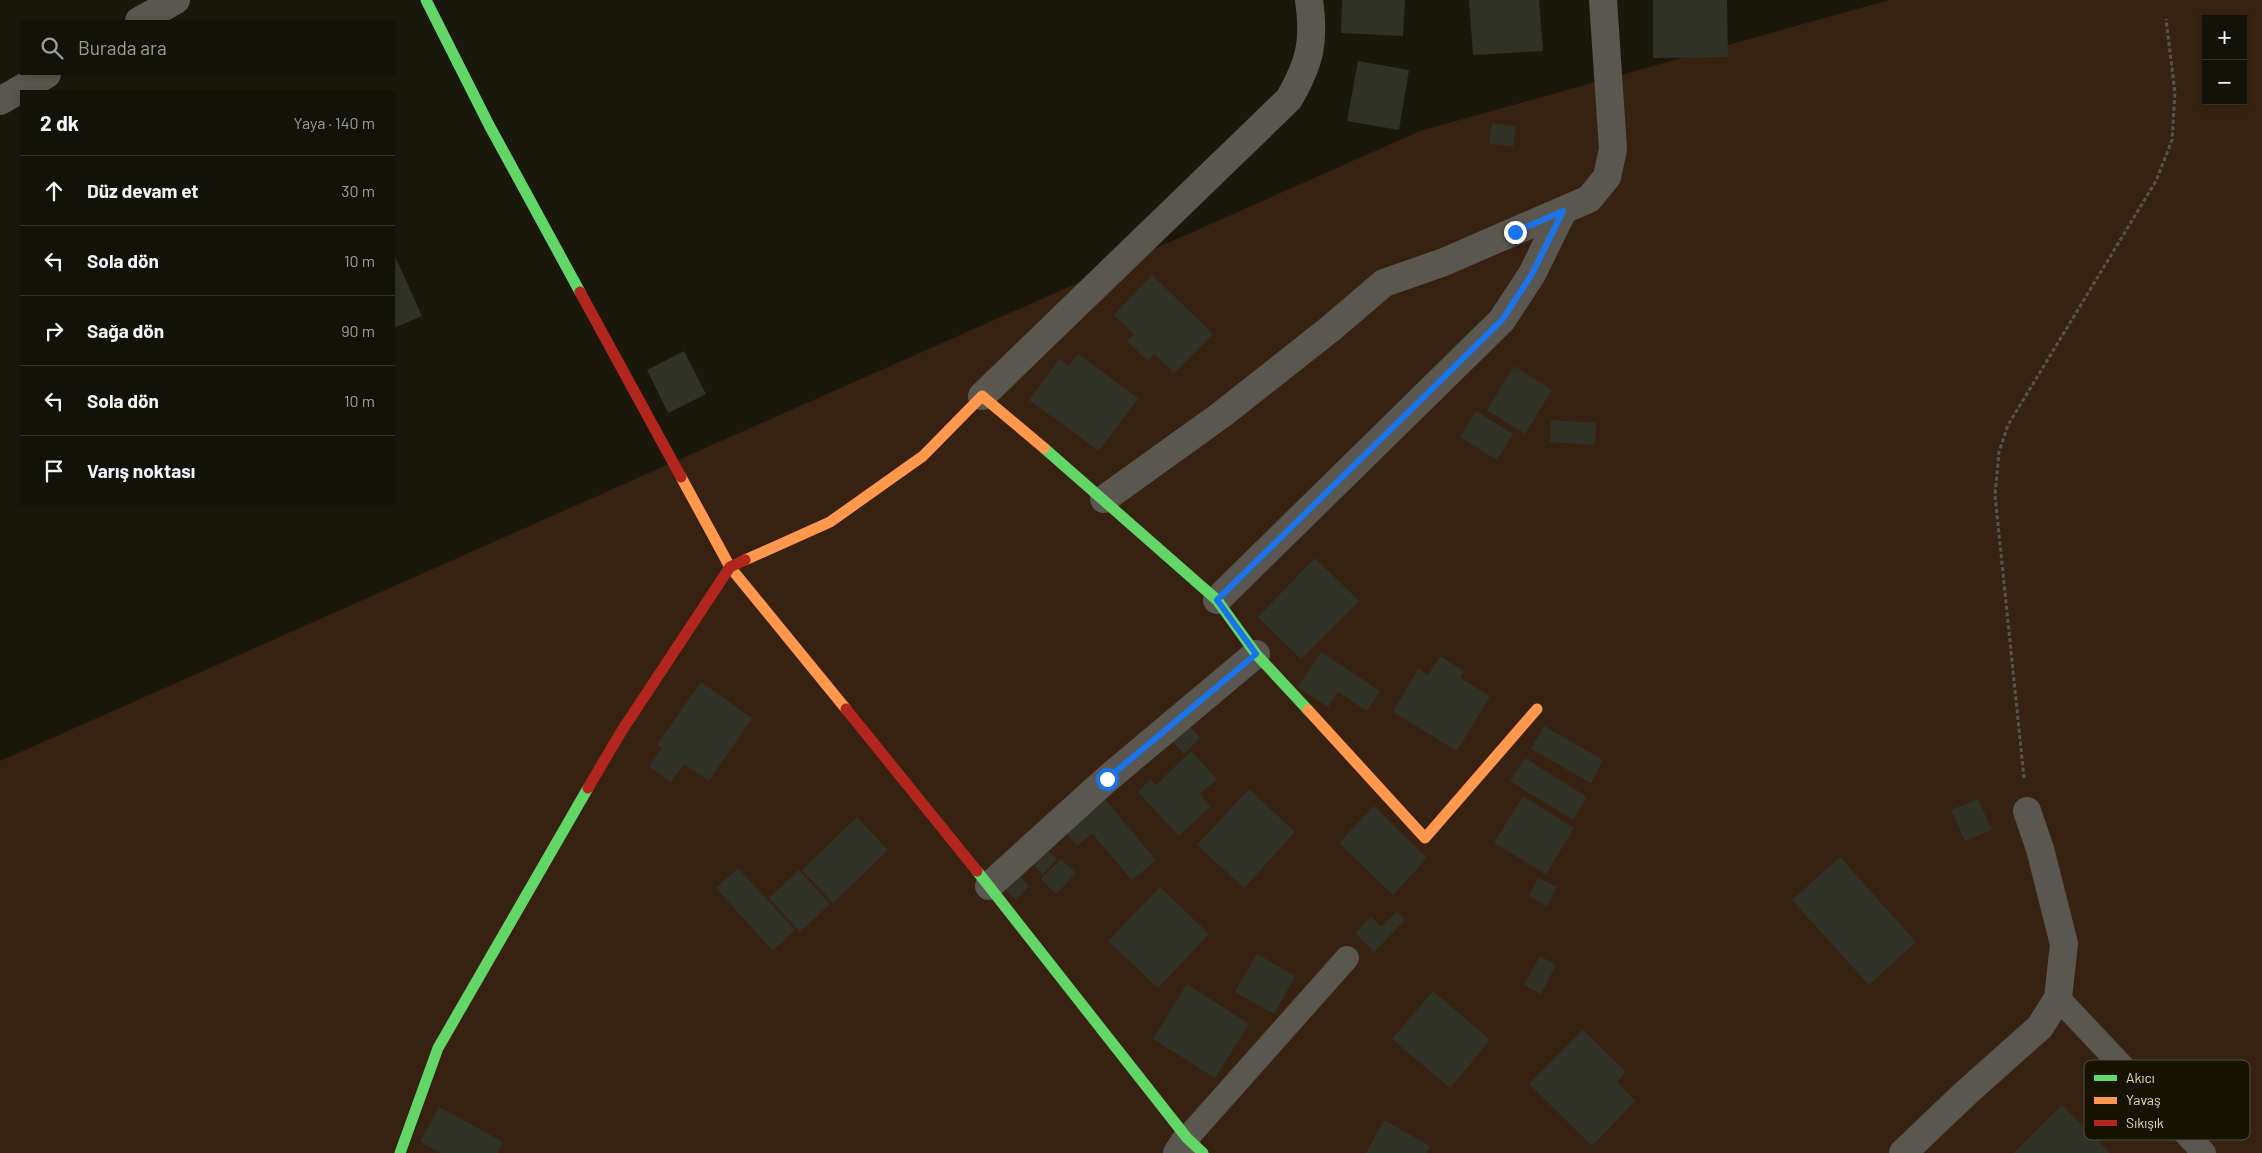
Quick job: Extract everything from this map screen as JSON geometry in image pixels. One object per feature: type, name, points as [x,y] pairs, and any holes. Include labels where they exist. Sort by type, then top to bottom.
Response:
[{"type":"street","points":[[141,20],[176,0]]},
{"type":"street","points":[[426,0],[489,125],[730,567],[989,886],[1189,1148]]},
{"type":"street","points":[[400,1153],[438,1048],[621,732],[730,567],[830,522],[922,456],[1289,99],[1304,73],[1313,28],[1309,0]]},
{"type":"street","points":[[1104,499],[1221,415],[1330,329],[1384,283],[1444,262],[1589,199],[1607,178],[1613,149],[1603,0]]},
{"type":"street","points":[[0,101],[45,75]]},
{"type":"street","points":[[1217,600],[1502,320],[1532,274],[1563,211]]},
{"type":"street","points":[[982,396],[1104,499],[1217,600],[1256,654],[1425,838],[1537,709]]},
{"type":"street","points":[[989,886],[1107,779],[1256,654]]},
{"type":"street","points":[[1903,1153],[1967,1092],[2040,1027],[2058,998],[2064,944],[2028,810]]},
{"type":"lane","points":[[1189,1148],[1347,958]]},
{"type":"lane","points":[[2058,998],[2116,1060]]},
{"type":"lane","points":[[2192,1140],[2204,1153]]},
{"type":"path","points":[[2028,810],[1995,496],[1999,452],[2008,425],[2156,181],[2172,140],[2174,93],[2166,19]]},
{"type":"shaded area","points":[[1889,0],[2262,0],[2262,1153],[0,1153],[0,761],[1420,131]]},
{"type":"building","points":[[1342,0],[1405,0],[1403,36],[1341,33]]},
{"type":"building","points":[[1469,0],[1539,0],[1543,51],[1473,55]]},
{"type":"building","points":[[1653,0],[1727,0],[1728,57],[1653,58]]},
{"type":"building","points":[[1358,61],[1409,70],[1399,130],[1347,121]]},
{"type":"building","points":[[1492,123],[1516,127],[1513,147],[1489,143]]},
{"type":"building","points":[[395,256],[422,316],[395,328]]},
{"type":"building","points":[[1152,275],[1213,334],[1174,373],[1154,354],[1148,361],[1127,341],[1134,334],[1114,315]]},
{"type":"building","points":[[684,351],[706,394],[668,413],[647,370]]},
{"type":"building","points":[[1078,354],[1138,398],[1099,451],[1029,400],[1059,359],[1069,366]]},
{"type":"building","points":[[1514,366],[1552,390],[1525,434],[1487,410]]},
{"type":"building","points":[[1476,411],[1513,434],[1497,460],[1460,437]]},
{"type":"building","points":[[1551,420],[1596,423],[1595,445],[1550,442]]},
{"type":"building","points":[[1315,558],[1359,601],[1301,659],[1258,617]]},
{"type":"building","points":[[1321,652],[1380,691],[1367,711],[1338,692],[1328,707],[1298,687]]},
{"type":"building","points":[[1440,656],[1464,671],[1460,678],[1490,696],[1457,751],[1393,712],[1418,669],[1428,675]]},
{"type":"building","points":[[701,682],[752,718],[709,781],[684,764],[671,782],[649,767],[662,748],[657,745]]},
{"type":"building","points":[[1189,725],[1200,738],[1184,754],[1172,741]]},
{"type":"building","points":[[1544,726],[1603,760],[1591,783],[1531,749]]},
{"type":"building","points":[[1191,751],[1217,779],[1200,794],[1211,806],[1179,836],[1138,792],[1150,779],[1156,785]]},
{"type":"building","points":[[1525,758],[1587,797],[1573,820],[1510,781]]},
{"type":"building","points":[[1249,789],[1295,832],[1244,888],[1197,845]]},
{"type":"building","points":[[1523,796],[1574,828],[1546,874],[1494,843]]},
{"type":"building","points":[[1103,797],[1156,860],[1132,880],[1092,833],[1077,846],[1064,831]]},
{"type":"building","points":[[1978,799],[1992,830],[1965,841],[1951,810]]},
{"type":"building","points":[[1374,806],[1427,858],[1393,895],[1339,843]]},
{"type":"building","points":[[857,817],[888,850],[833,903],[802,870]]},
{"type":"building","points":[[1044,847],[1057,859],[1043,874],[1030,861]]},
{"type":"building","points":[[1840,857],[1916,942],[1869,985],[1792,900]]},
{"type":"building","points":[[1061,859],[1076,873],[1056,894],[1041,879]]},
{"type":"building","points":[[738,868],[795,930],[773,951],[716,888]]},
{"type":"building","points":[[799,870],[830,904],[800,932],[769,898]]},
{"type":"building","points":[[1016,873],[1029,886],[1016,900],[1002,887]]},
{"type":"building","points":[[1538,878],[1557,887],[1547,906],[1529,896]]},
{"type":"building","points":[[1160,887],[1209,934],[1158,988],[1108,941]]},
{"type":"building","points":[[1397,912],[1405,920],[1374,952],[1355,933],[1371,917],[1381,927]]},
{"type":"building","points":[[1257,954],[1295,976],[1274,1014],[1235,992]]},
{"type":"building","points":[[1540,956],[1556,965],[1541,994],[1524,985]]},
{"type":"building","points":[[1187,984],[1249,1024],[1215,1078],[1153,1039]]},
{"type":"building","points":[[1433,991],[1490,1040],[1450,1088],[1392,1039]]},
{"type":"building","points":[[1583,1030],[1626,1072],[1617,1082],[1635,1101],[1592,1146],[1529,1084]]},
{"type":"building","points":[[2062,1105],[2084,1127],[2084,1140],[2097,1140],[2110,1153],[2014,1153]]},
{"type":"building","points":[[439,1107],[503,1142],[497,1153],[441,1153],[420,1142]]},
{"type":"building","points":[[1384,1120],[1430,1146],[1426,1153],[1366,1153]]},
{"type":"traffic: fast","points":[[426,0],[489,125],[580,292]]},
{"type":"traffic: fast","points":[[1044,448],[1217,600],[1256,654],[1308,710]]},
{"type":"traffic: fast","points":[[400,1153],[438,1048],[588,788]]},
{"type":"traffic: fast","points":[[977,871],[1187,1138],[1203,1153]]},
{"type":"traffic: slow","points":[[745,560],[830,522],[923,456],[982,396],[1044,448]]},
{"type":"traffic: slow","points":[[681,477],[730,567],[846,709]]},
{"type":"traffic: slow","points":[[1308,710],[1425,838],[1537,709]]},
{"type":"traffic: jam","points":[[580,292],[681,477]]},
{"type":"traffic: jam","points":[[588,788],[621,732],[730,567],[745,560]]},
{"type":"traffic: jam","points":[[846,709],[977,871]]},
{"type":"route","points":[[1107,779],[1256,654],[1217,600],[1502,320],[1532,274],[1563,211],[1515,232]]}]
